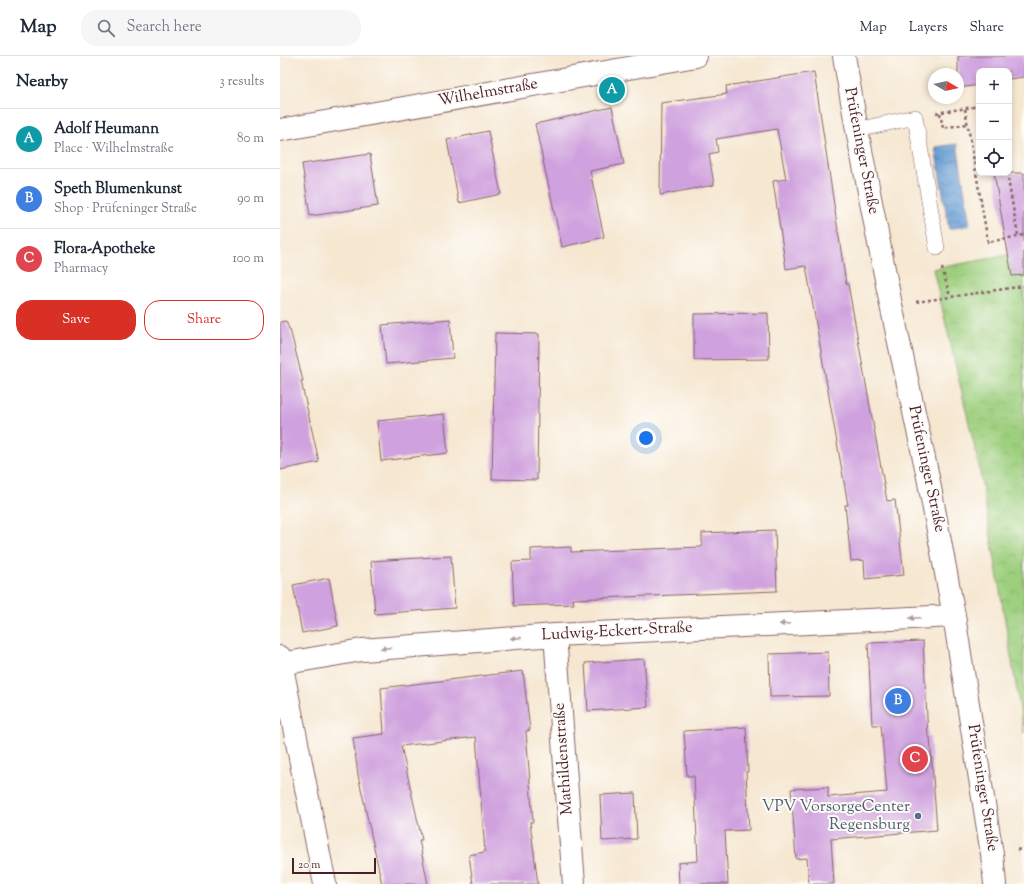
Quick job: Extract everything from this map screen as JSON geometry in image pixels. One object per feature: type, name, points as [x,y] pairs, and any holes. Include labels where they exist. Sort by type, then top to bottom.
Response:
[{"type":"street","name":"Wilhelmstraße","points":[[280,130],[696,56]]},
{"type":"street","name":"Prüfeninger Straße","points":[[844,56],[891,305],[928,477],[954,616],[990,839],[995,884]]},
{"type":"street","name":"Ludwig-Eckert-Straße","points":[[281,661],[362,650],[555,634],[954,616]]},
{"type":"street","name":"Mathildenstraße","points":[[555,634],[574,884]]},
{"type":"street","points":[[281,661],[325,884]]},
{"type":"lane","points":[[857,130],[915,117],[937,248]]},
{"type":"path","points":[[968,124],[943,128],[940,113],[976,106]]},
{"type":"path","points":[[965,108],[988,242],[1024,235]]},
{"type":"path","points":[[1008,176],[1018,236]]},
{"type":"path","points":[[937,248],[950,296]]},
{"type":"path","points":[[891,305],[1024,286]]},
{"type":"green space","points":[[1024,252],[1024,733],[979,466],[933,269]]},
{"type":"water","points":[[957,144],[970,225],[949,229],[935,147]]},
{"type":"building","points":[[958,56],[1024,56],[1024,77],[1012,79],[1012,68],[976,68],[976,85],[964,87],[964,68],[958,68]]},
{"type":"building","points":[[814,72],[846,284],[848,284],[887,501],[895,500],[904,575],[865,579],[864,560],[851,561],[845,505],[848,505],[806,266],[786,269],[773,181],[786,179],[777,129],[716,139],[718,152],[709,154],[714,185],[660,195],[661,103],[727,94],[726,86]]},
{"type":"building","points":[[612,107],[624,164],[590,171],[604,237],[562,247],[535,124]]},
{"type":"building","points":[[488,131],[501,194],[459,203],[447,140]]},
{"type":"building","points":[[370,154],[378,206],[310,216],[302,164]]},
{"type":"building","points":[[1012,173],[1024,173],[1024,275],[1012,276],[995,176],[1012,176]]},
{"type":"building","points":[[768,313],[769,359],[694,360],[694,314]]},
{"type":"building","points":[[450,319],[453,358],[386,364],[382,325]]},
{"type":"building","points":[[286,321],[290,329],[303,381],[301,381],[319,462],[280,470],[280,322]]},
{"type":"building","points":[[495,333],[539,334],[537,480],[492,479]]},
{"type":"building","points":[[444,414],[448,453],[381,461],[377,421]]},
{"type":"building","points":[[775,530],[777,591],[573,599],[574,604],[514,606],[512,562],[531,561],[531,549],[571,547],[571,552],[702,547],[702,533]]},
{"type":"building","points":[[451,556],[455,608],[375,614],[371,561]]},
{"type":"building","points":[[329,578],[338,626],[302,633],[293,585]]},
{"type":"building","points":[[923,641],[928,737],[930,737],[937,830],[831,839],[834,884],[809,884],[807,858],[796,859],[791,789],[828,787],[828,797],[887,792],[881,725],[872,725],[868,643]]},
{"type":"building","points":[[828,652],[829,696],[770,697],[769,654]]},
{"type":"building","points":[[644,659],[648,707],[588,711],[585,663]]},
{"type":"building","points":[[523,671],[530,730],[526,731],[533,822],[530,822],[538,884],[473,884],[469,855],[485,852],[476,737],[401,746],[422,840],[419,840],[428,884],[382,884],[358,775],[353,738],[384,734],[381,688]]},
{"type":"building","points":[[746,727],[748,772],[746,772],[749,830],[725,831],[728,884],[679,884],[678,863],[698,861],[694,776],[687,776],[684,731]]},
{"type":"building","points":[[635,793],[637,839],[602,841],[600,795]]},
{"type":"place","name":"Adolf Heumann","points":[[612,90]]},
{"type":"place","name":"Speth Blumenkunst","points":[[898,701]]},
{"type":"place","name":"Flora-Apotheke","points":[[915,759]]},
{"type":"place","name":"VPV VorsorgeCenter Regensburg","points":[[918,816]]}]
